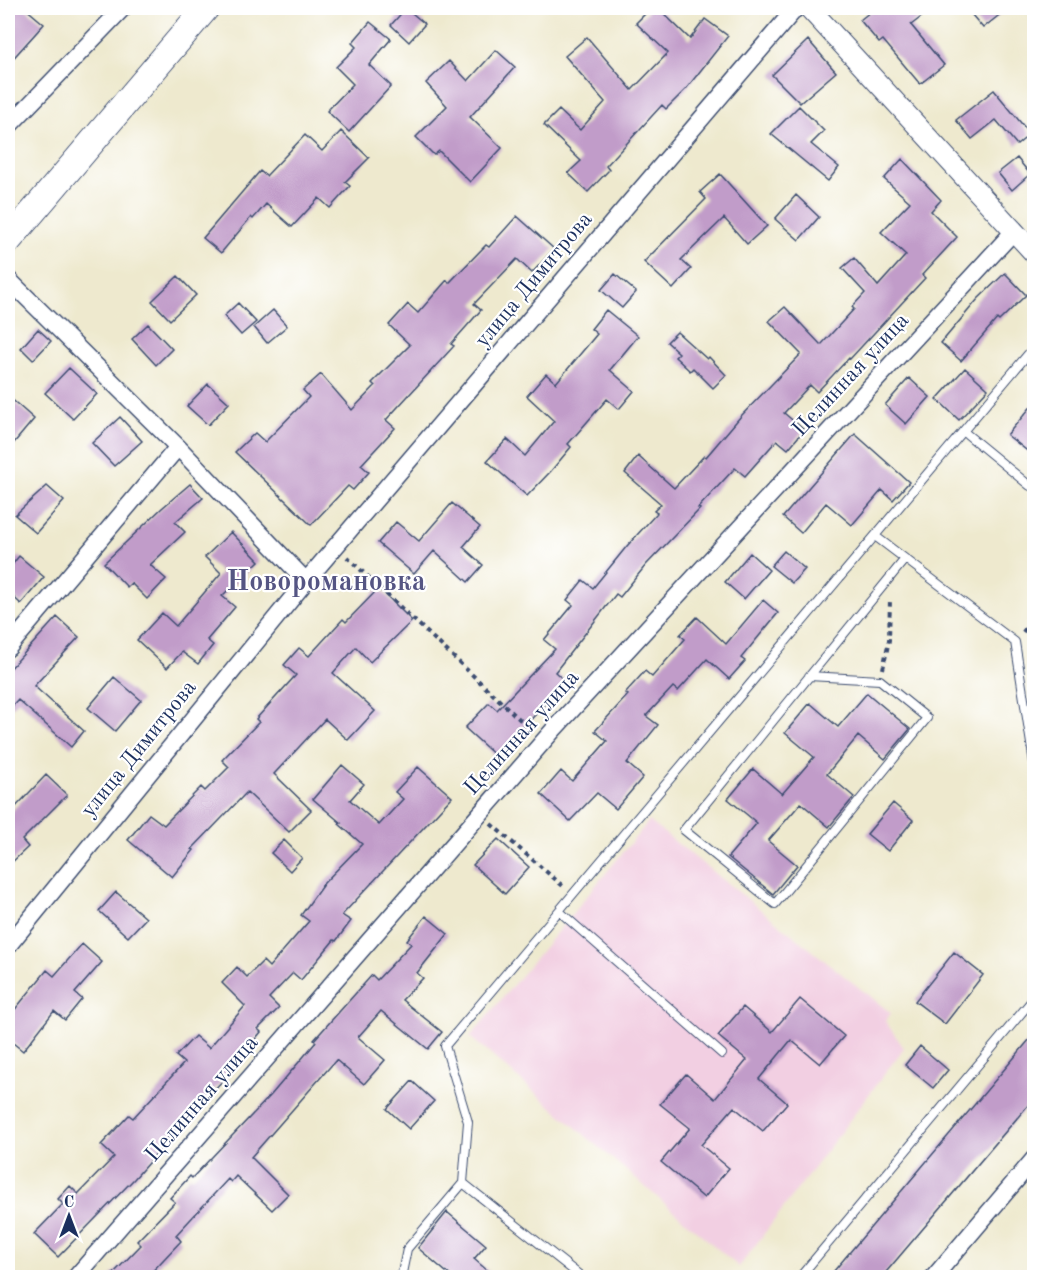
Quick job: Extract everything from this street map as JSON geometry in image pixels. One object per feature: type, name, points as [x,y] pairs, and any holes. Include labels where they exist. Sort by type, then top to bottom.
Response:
[{"type":"main road","points":[[8,241],[206,8]]},
{"type":"street","points":[[8,127],[123,8]]},
{"type":"street","name":"улица Димитрова","points":[[8,946],[306,581],[796,8]]},
{"type":"street","points":[[809,8],[1035,253]]},
{"type":"street","name":"Целинная улица","points":[[75,1278],[543,742],[1015,230]]},
{"type":"street","points":[[8,279],[178,447],[306,581]]},
{"type":"street","points":[[8,648],[178,447]]},
{"type":"street","points":[[933,1278],[1035,1159]]},
{"type":"lane","points":[[401,1278],[407,1249],[463,1183],[468,1122],[445,1046],[1035,347]]},
{"type":"lane","points":[[963,431],[1030,486]]},
{"type":"lane","points":[[875,536],[1015,642],[1035,763]]},
{"type":"lane","points":[[809,676],[880,680],[927,718],[775,904],[684,830],[809,676],[905,559]]},
{"type":"lane","points":[[559,911],[722,1054]]},
{"type":"lane","points":[[799,1278],[1035,998]]},
{"type":"lane","points":[[463,1183],[583,1278]]},
{"type":"path","points":[[336,546],[543,742]]},
{"type":"path","points":[[880,680],[889,640],[890,578]]},
{"type":"path","points":[[480,815],[573,894]]},
{"type":"shaded area","points":[[649,821],[891,1013],[885,1021],[904,1048],[739,1267],[470,1037]]},
{"type":"building","points":[[8,8],[25,8],[44,24],[8,64]]},
{"type":"building","points":[[406,8],[425,24],[409,42],[391,25]]},
{"type":"building","points":[[651,8],[658,8],[690,39],[705,19],[728,36],[686,89],[666,109],[662,105],[606,166],[609,170],[588,192],[568,173],[581,161],[544,125],[559,110],[580,130],[605,102],[565,56],[587,37],[632,90],[668,53],[636,23]]},
{"type":"building","points":[[875,8],[933,8],[911,25],[944,65],[920,84],[883,40],[879,43],[860,20]]},
{"type":"building","points":[[966,8],[1008,8],[983,28]]},
{"type":"building","points":[[370,22],[391,39],[369,65],[391,86],[349,132],[327,111],[353,84],[336,67],[356,47],[352,43]]},
{"type":"building","points":[[808,40],[836,72],[800,103],[772,75]]},
{"type":"building","points":[[496,50],[515,67],[470,117],[502,148],[470,182],[439,151],[434,155],[416,137],[447,106],[426,83],[449,61],[468,81]]},
{"type":"building","points":[[994,90],[1030,134],[1017,145],[996,120],[972,139],[956,120]]},
{"type":"building","points":[[799,106],[824,131],[811,144],[839,167],[828,181],[771,134]]},
{"type":"building","points":[[341,131],[369,158],[345,182],[350,186],[330,208],[319,198],[292,227],[266,204],[253,219],[251,217],[221,253],[203,238],[260,171],[266,176],[305,135],[322,151]]},
{"type":"building","points":[[1017,158],[1030,174],[1012,190],[998,173]]},
{"type":"building","points":[[902,159],[941,200],[931,211],[957,237],[922,275],[925,278],[850,359],[817,392],[810,385],[784,413],[804,430],[788,449],[777,440],[745,476],[735,468],[698,508],[700,509],[646,565],[620,597],[616,594],[555,672],[566,682],[498,758],[465,728],[489,703],[497,710],[555,649],[544,640],[573,605],[567,600],[583,580],[593,588],[657,513],[654,511],[661,504],[625,473],[638,456],[674,488],[704,456],[706,457],[741,416],[801,354],[769,321],[785,307],[821,345],[854,309],[852,307],[865,293],[842,268],[854,258],[878,286],[906,255],[881,232],[910,202],[884,179]]},
{"type":"building","points":[[720,174],[767,226],[747,244],[724,218],[681,260],[691,269],[673,289],[644,262],[706,199],[700,192]]},
{"type":"building","points":[[796,195],[819,217],[799,240],[775,219]]},
{"type":"building","points":[[517,216],[554,249],[532,273],[517,259],[474,304],[481,310],[451,344],[454,346],[386,420],[395,428],[361,465],[369,472],[353,490],[348,486],[311,525],[235,452],[255,433],[265,442],[309,397],[303,390],[321,374],[352,410],[375,386],[372,383],[410,345],[389,325],[408,304],[418,313],[447,280],[449,283],[486,245],[489,247]]},
{"type":"building","points":[[1005,273],[1026,295],[999,321],[997,319],[961,361],[941,343],[978,299]]},
{"type":"building","points":[[615,274],[636,292],[622,308],[601,290]]},
{"type":"building","points":[[178,276],[196,295],[170,320],[152,301]]},
{"type":"building","points":[[238,303],[256,322],[241,335],[224,316]]},
{"type":"building","points":[[273,310],[287,326],[267,343],[254,327]]},
{"type":"building","points":[[606,310],[638,336],[610,370],[634,391],[619,409],[607,399],[568,444],[571,447],[527,496],[487,461],[507,439],[525,456],[554,421],[527,396],[546,374],[556,383],[597,334],[591,329]]},
{"type":"building","points":[[148,324],[172,349],[156,365],[132,339]]},
{"type":"building","points":[[38,329],[51,341],[33,360],[21,348]]},
{"type":"building","points":[[677,332],[707,359],[709,357],[726,375],[713,388],[693,368],[690,371],[675,357],[679,353],[667,342]]},
{"type":"building","points":[[69,368],[97,394],[73,419],[45,393]]},
{"type":"building","points":[[965,368],[988,389],[959,420],[937,399]]},
{"type":"building","points":[[909,378],[930,397],[906,424],[885,405]]},
{"type":"building","points":[[208,384],[229,403],[208,425],[187,406]]},
{"type":"building","points":[[8,396],[34,419],[8,450]]},
{"type":"building","points":[[1035,402],[1035,457],[1007,435]]},
{"type":"building","points":[[120,417],[142,441],[114,466],[92,443]]},
{"type":"building","points":[[855,434],[909,482],[893,500],[882,490],[852,525],[826,503],[801,533],[783,517]]},
{"type":"building","points":[[190,484],[203,498],[175,522],[185,532],[150,565],[166,579],[147,599],[131,583],[127,587],[104,563]]},
{"type":"building","points":[[47,486],[64,501],[36,533],[15,515]]},
{"type":"building","points":[[452,503],[480,527],[463,547],[483,565],[468,582],[434,551],[414,574],[378,543],[396,522],[419,541]]},
{"type":"building","points":[[231,532],[259,561],[222,596],[235,607],[207,640],[213,645],[198,664],[182,652],[167,668],[137,640],[162,613],[176,626],[221,573],[205,557]]},
{"type":"building","points":[[784,551],[805,569],[792,583],[771,566]]},
{"type":"building","points":[[750,553],[769,570],[744,599],[725,582]]},
{"type":"building","points":[[19,556],[44,577],[21,604],[8,592],[8,570]]},
{"type":"building","points":[[379,588],[412,621],[370,662],[356,647],[333,673],[375,711],[348,740],[325,719],[274,774],[311,810],[289,832],[247,792],[192,849],[194,850],[172,877],[128,840],[149,814],[164,825],[201,787],[205,791],[229,767],[222,760],[259,722],[256,719],[296,675],[284,665],[299,648],[309,656],[343,619],[346,622]]},
{"type":"building","points":[[763,600],[778,613],[741,658],[745,661],[729,679],[707,659],[678,691],[673,687],[646,716],[658,725],[627,763],[643,777],[616,809],[597,793],[570,821],[541,794],[561,771],[572,781],[607,741],[595,731],[628,695],[625,693],[645,671],[652,677],[685,639],[680,635],[697,617],[726,644]]},
{"type":"building","points":[[57,617],[79,637],[34,686],[84,731],[71,747],[18,700],[8,711],[8,671]]},
{"type":"building","points":[[114,677],[141,700],[115,731],[88,708]]},
{"type":"building","points":[[867,693],[910,729],[885,759],[858,736],[827,774],[854,797],[829,827],[801,803],[768,841],[797,865],[773,894],[728,857],[757,823],[728,799],[753,769],[782,794],[814,757],[785,733],[810,703],[838,727]]},
{"type":"building","points":[[342,765],[364,784],[350,800],[379,825],[403,799],[395,792],[418,767],[452,797],[342,915],[351,921],[301,980],[293,973],[269,998],[279,1008],[258,1029],[261,1032],[231,1068],[233,1070],[161,1145],[163,1146],[134,1179],[58,1257],[34,1234],[63,1204],[58,1199],[70,1186],[78,1194],[114,1157],[101,1145],[129,1115],[133,1118],[184,1063],[176,1056],[195,1036],[209,1048],[245,1006],[222,983],[237,967],[247,977],[263,961],[269,967],[309,921],[301,915],[324,883],[362,844],[313,799]]},
{"type":"building","points":[[46,775],[67,795],[22,840],[28,847],[8,866],[8,815]]},
{"type":"building","points":[[893,803],[913,820],[888,851],[867,834]]},
{"type":"building","points":[[498,839],[529,867],[505,894],[473,865]]},
{"type":"building","points":[[284,840],[302,858],[290,871],[271,853]]},
{"type":"building","points":[[116,892],[146,918],[128,937],[99,911]]},
{"type":"building","points":[[426,916],[448,934],[417,973],[423,978],[402,1000],[442,1032],[428,1049],[381,1011],[358,1037],[385,1060],[364,1084],[336,1060],[251,1157],[288,1194],[272,1210],[236,1176],[231,1182],[228,1179],[176,1235],[181,1241],[146,1278],[109,1278],[141,1245],[137,1241],[175,1202],[170,1198],[271,1095],[316,1042],[314,1040],[372,975],[377,980],[411,944],[407,940]]},
{"type":"building","points":[[82,944],[102,962],[75,993],[82,999],[65,1020],[54,1011],[23,1051],[8,1039],[8,1018],[47,970],[54,976]]},
{"type":"building","points":[[954,952],[983,975],[945,1024],[915,1001]]},
{"type":"building","points":[[800,999],[844,1036],[820,1064],[791,1040],[759,1079],[787,1103],[763,1131],[734,1107],[701,1145],[729,1168],[704,1198],[661,1162],[690,1128],[660,1104],[686,1074],[715,1099],[747,1060],[718,1036],[743,1007],[772,1032]]},
{"type":"building","points":[[1035,1033],[1035,1097],[881,1278],[828,1278]]},
{"type":"building","points":[[920,1046],[948,1070],[933,1088],[905,1065]]},
{"type":"building","points":[[412,1081],[434,1101],[409,1129],[387,1109]]},
{"type":"building","points":[[447,1212],[486,1245],[474,1259],[496,1278],[453,1278],[418,1248]]},
{"type":"district","name":"Новоромановка","points":[[326,583]]}]
